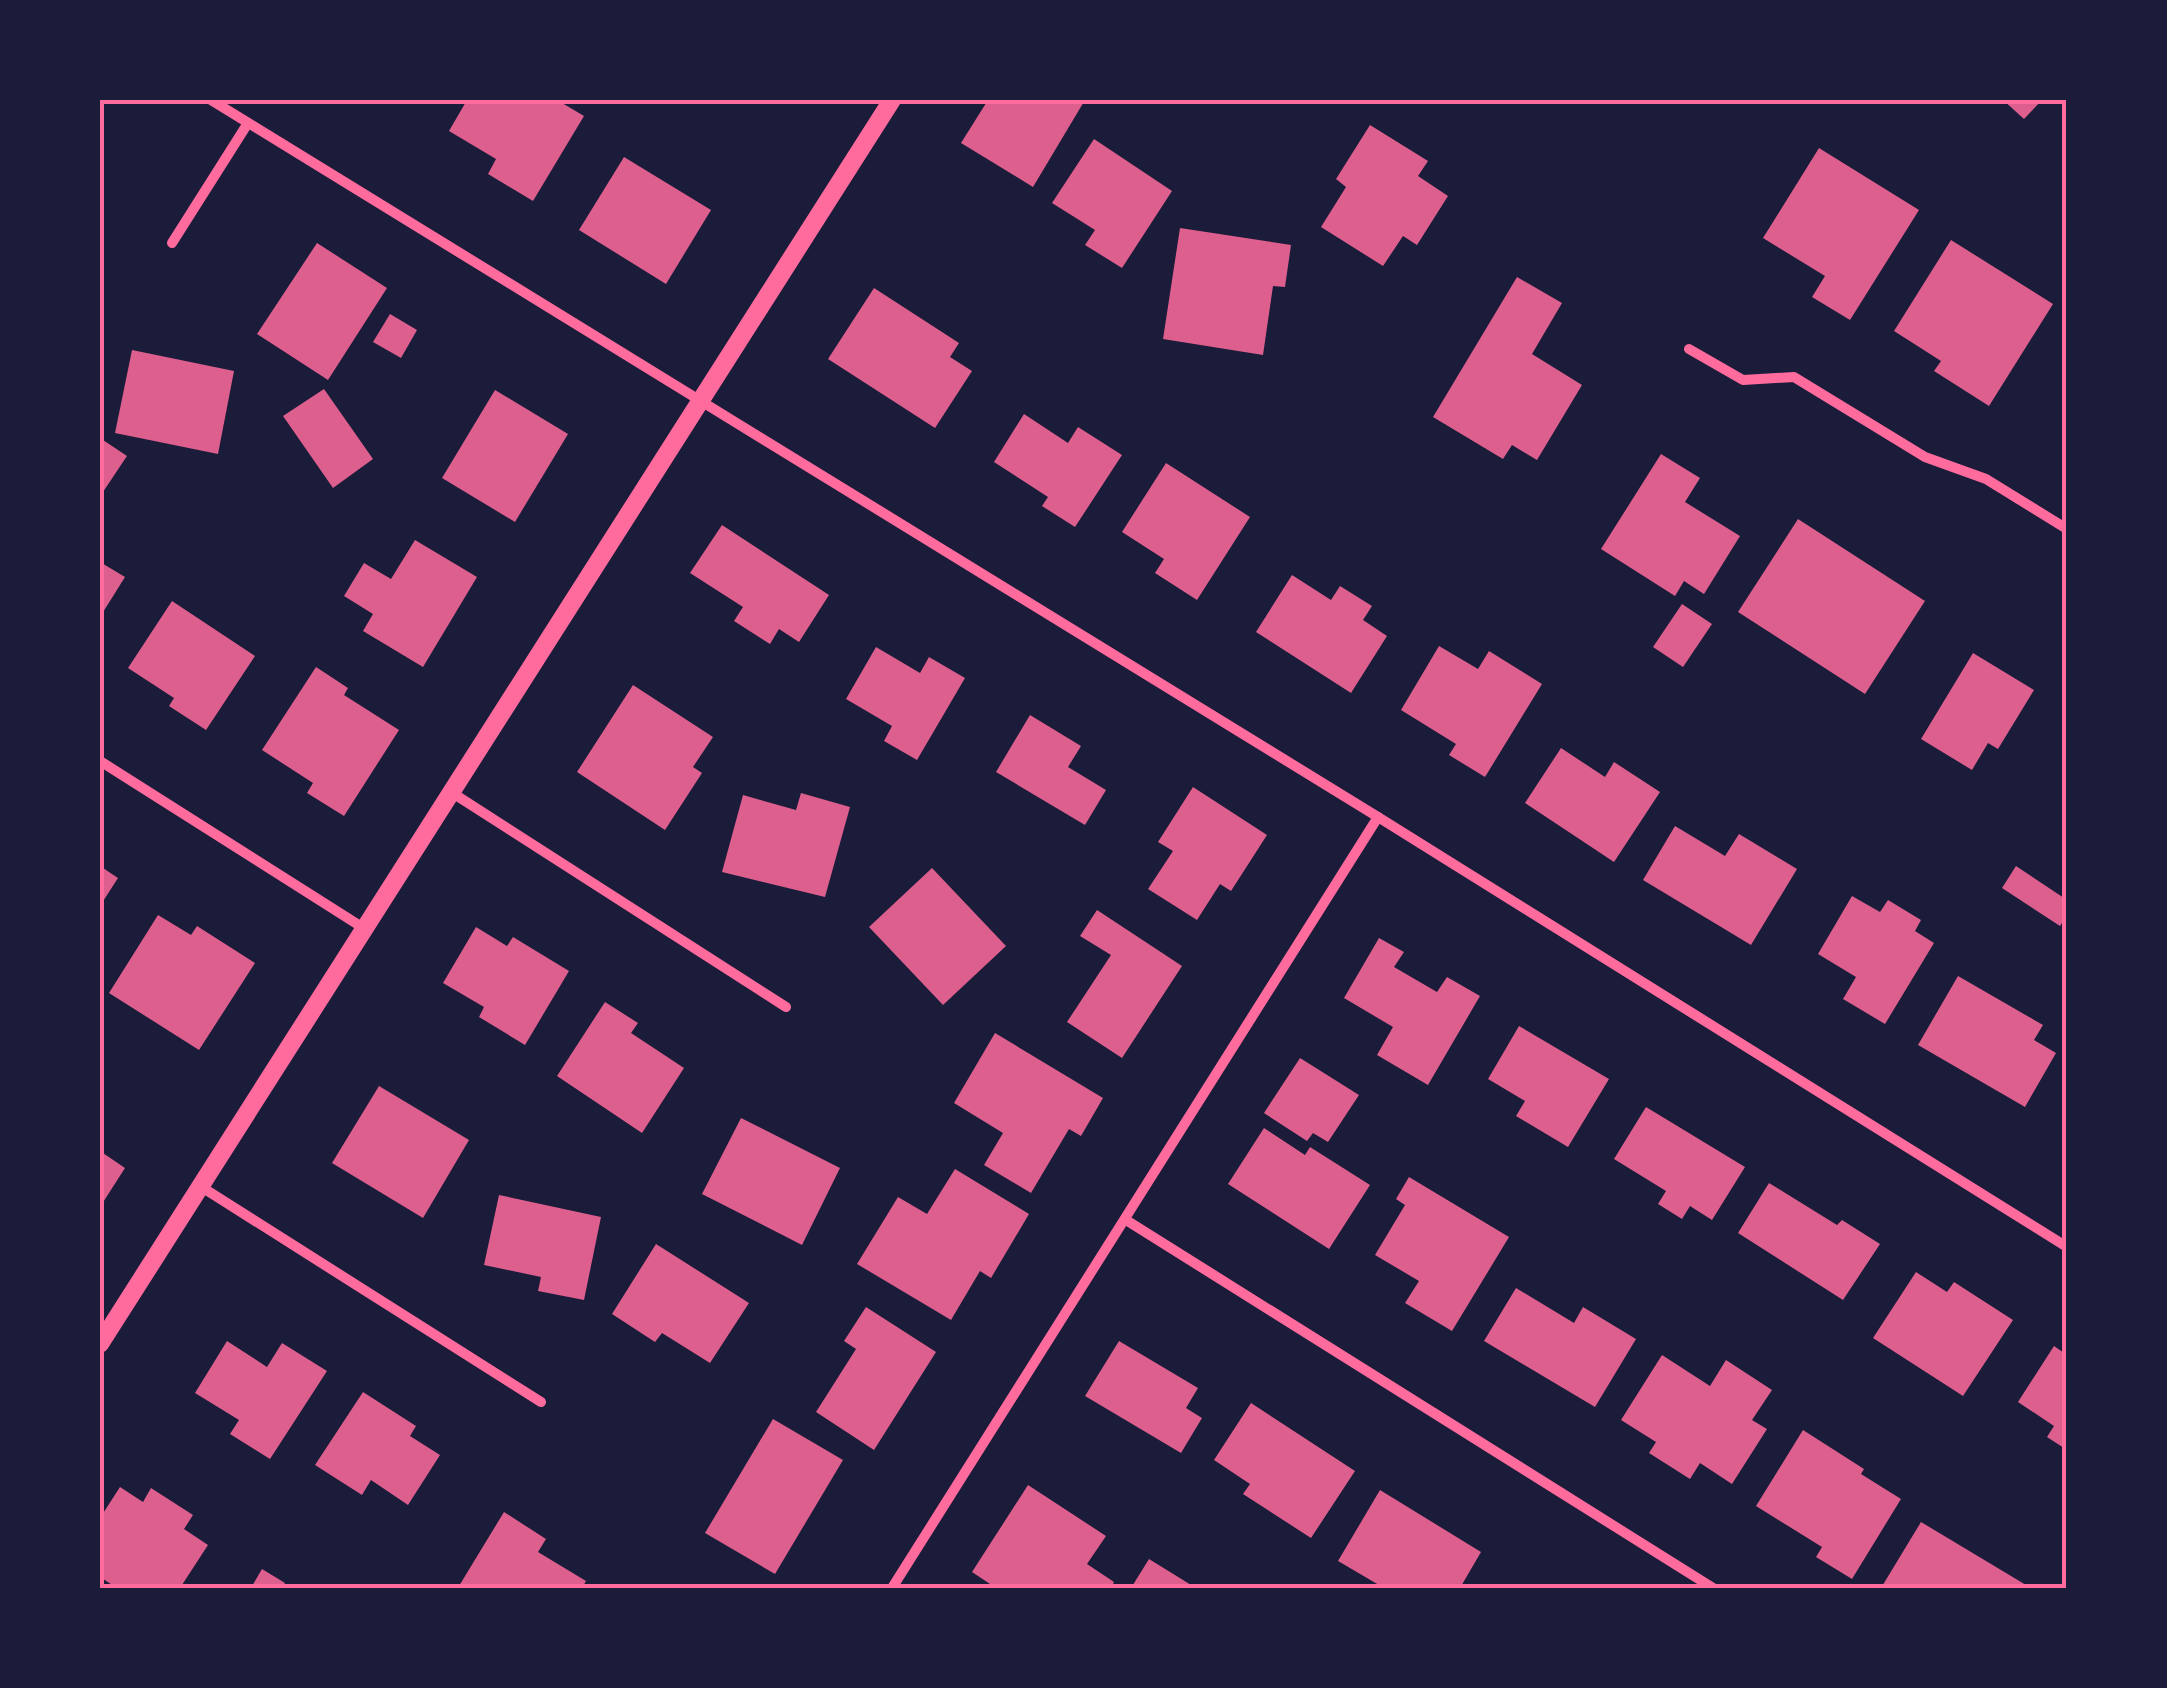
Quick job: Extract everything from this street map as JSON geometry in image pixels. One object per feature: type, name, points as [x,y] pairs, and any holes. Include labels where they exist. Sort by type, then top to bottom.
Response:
[{"type":"street","points":[[210,100],[1378,817],[2067,1247]]},
{"type":"street","points":[[100,1344],[892,100]]},
{"type":"street","points":[[172,243],[248,123]]},
{"type":"street","points":[[1690,349],[1744,380],[1794,376],[1925,458],[1986,480],[2067,529]]},
{"type":"street","points":[[100,761],[365,929]]},
{"type":"street","points":[[451,792],[786,1006]]},
{"type":"street","points":[[892,1588],[1378,817]]},
{"type":"street","points":[[200,1186],[540,1402]]},
{"type":"street","points":[[1126,1220],[1713,1588]]},
{"type":"building","points":[[467,100],[557,100],[584,116],[533,201],[488,174],[496,159],[449,131]]},
{"type":"building","points":[[988,100],[1085,100],[1033,187],[961,143]]},
{"type":"building","points":[[2003,100],[2042,100],[2024,119]]},
{"type":"building","points":[[1370,125],[1428,161],[1418,176],[1448,196],[1417,245],[1403,236],[1383,266],[1321,227],[1346,187],[1336,179]]},
{"type":"building","points":[[1094,139],[1172,191],[1122,268],[1085,245],[1095,230],[1052,203]]},
{"type":"building","points":[[1819,148],[1919,210],[1850,320],[1812,297],[1825,276],[1763,238]]},
{"type":"building","points":[[624,157],[711,210],[666,284],[579,230]]},
{"type":"building","points":[[1180,228],[1291,245],[1285,287],[1273,286],[1263,355],[1163,339]]},
{"type":"building","points":[[1951,240],[2053,304],[1989,406],[1934,371],[1941,361],[1894,331]]},
{"type":"building","points":[[317,243],[387,288],[328,380],[257,334]]},
{"type":"building","points":[[1517,277],[1562,303],[1532,354],[1582,385],[1537,460],[1512,445],[1503,459],[1433,417]]},
{"type":"building","points":[[874,288],[959,343],[950,357],[972,371],[935,428],[828,359]]},
{"type":"building","points":[[390,314],[417,330],[401,358],[373,342]]},
{"type":"building","points":[[132,350],[234,371],[218,454],[115,433]]},
{"type":"building","points":[[324,389],[373,459],[333,488],[283,416]]},
{"type":"building","points":[[495,390],[568,434],[515,522],[442,478]]},
{"type":"building","points":[[1024,414],[1068,443],[1078,427],[1122,455],[1075,527],[1042,506],[1048,497],[994,462]]},
{"type":"building","points":[[100,438],[127,456],[103,492],[100,491]]},
{"type":"building","points":[[1661,454],[1700,478],[1685,502],[1740,536],[1704,594],[1684,581],[1675,596],[1601,549]]},
{"type":"building","points":[[1166,463],[1250,517],[1197,600],[1155,573],[1164,559],[1122,532]]},
{"type":"building","points":[[1798,519],[1925,601],[1865,694],[1738,612]]},
{"type":"building","points":[[722,525],[829,595],[799,642],[779,629],[770,644],[734,621],[743,607],[690,573]]},
{"type":"building","points":[[415,540],[477,577],[423,667],[363,631],[373,614],[344,596],[364,563],[391,579]]},
{"type":"building","points":[[100,562],[125,577],[100,617]]},
{"type":"building","points":[[1292,575],[1331,600],[1340,586],[1372,606],[1363,620],[1387,636],[1351,693],[1256,632]]},
{"type":"building","points":[[172,601],[255,656],[206,730],[169,706],[174,698],[128,668]]},
{"type":"building","points":[[1682,604],[1712,624],[1683,667],[1653,647]]},
{"type":"building","points":[[1439,646],[1478,669],[1489,651],[1542,684],[1485,777],[1449,755],[1456,744],[1401,710]]},
{"type":"building","points":[[876,647],[920,673],[929,657],[965,678],[917,760],[884,741],[892,726],[846,699]]},
{"type":"building","points":[[1973,653],[2034,690],[1998,749],[1988,743],[1972,770],[1921,739]]},
{"type":"building","points":[[316,667],[348,688],[344,695],[399,730],[344,816],[307,793],[313,783],[262,750]]},
{"type":"building","points":[[633,685],[713,737],[693,767],[702,773],[665,830],[577,772]]},
{"type":"building","points":[[1030,715],[1081,746],[1068,767],[1106,790],[1085,825],[996,772]]},
{"type":"building","points":[[1561,748],[1605,777],[1614,762],[1660,792],[1614,862],[1525,803]]},
{"type":"building","points":[[1193,787],[1267,835],[1231,891],[1220,884],[1197,920],[1148,889],[1173,851],[1158,842]]},
{"type":"building","points":[[801,793],[850,807],[825,897],[722,872],[743,795],[796,810]]},
{"type":"building","points":[[1675,826],[1725,856],[1739,834],[1797,869],[1751,945],[1643,880]]},
{"type":"building","points":[[100,866],[118,878],[100,906]]},
{"type":"building","points":[[2016,866],[2067,900],[2067,915],[2060,926],[2002,888]]},
{"type":"building","points":[[932,868],[1006,946],[943,1005],[869,927]]},
{"type":"building","points":[[1852,896],[1880,912],[1888,900],[1921,920],[1915,931],[1934,943],[1885,1024],[1843,999],[1856,977],[1818,954]]},
{"type":"building","points":[[1097,910],[1182,966],[1122,1058],[1067,1022],[1111,955],[1080,936]]},
{"type":"building","points":[[158,915],[191,935],[197,926],[255,963],[199,1050],[109,993]]},
{"type":"building","points":[[476,927],[507,946],[513,937],[569,971],[525,1045],[479,1017],[484,1007],[443,983]]},
{"type":"building","points":[[1379,938],[1404,952],[1394,967],[1437,992],[1447,977],[1480,996],[1428,1085],[1377,1055],[1393,1027],[1344,998]]},
{"type":"building","points":[[1958,976],[2043,1025],[2034,1040],[2056,1053],[2025,1107],[1918,1045]]},
{"type":"building","points":[[605,1002],[638,1023],[631,1033],[684,1068],[642,1133],[557,1076]]},
{"type":"building","points":[[1519,1026],[1609,1079],[1568,1147],[1516,1116],[1525,1101],[1488,1079]]},
{"type":"building","points":[[995,1033],[1103,1098],[1081,1136],[1069,1129],[1031,1193],[984,1165],[1003,1133],[954,1103]]},
{"type":"building","points":[[1300,1058],[1359,1095],[1328,1142],[1313,1133],[1307,1141],[1264,1113]]},
{"type":"building","points":[[379,1086],[469,1140],[423,1218],[332,1163]]},
{"type":"building","points":[[1646,1107],[1745,1167],[1712,1220],[1690,1206],[1682,1219],[1658,1204],[1666,1191],[1614,1159]]},
{"type":"building","points":[[741,1118],[840,1168],[802,1245],[702,1194]]},
{"type":"building","points":[[1264,1128],[1305,1155],[1310,1147],[1370,1185],[1329,1249],[1228,1184]]},
{"type":"building","points":[[100,1151],[125,1168],[100,1207]]},
{"type":"building","points":[[955,1169],[1029,1214],[991,1278],[980,1271],[951,1320],[857,1264],[898,1197],[927,1214]]},
{"type":"building","points":[[1409,1177],[1509,1237],[1452,1331],[1405,1303],[1419,1281],[1375,1255],[1405,1205],[1396,1199]]},
{"type":"building","points":[[1769,1183],[1837,1225],[1842,1220],[1880,1244],[1843,1300],[1738,1233]]},
{"type":"building","points":[[499,1195],[601,1217],[584,1300],[538,1291],[541,1277],[484,1265]]},
{"type":"building","points":[[656,1244],[749,1303],[710,1363],[662,1333],[655,1342],[612,1314]]},
{"type":"building","points":[[1916,1272],[1947,1292],[1954,1282],[2013,1320],[1963,1396],[1873,1338]]},
{"type":"building","points":[[1516,1288],[1574,1323],[1583,1307],[1636,1339],[1595,1407],[1484,1341]]},
{"type":"building","points":[[866,1307],[936,1352],[874,1450],[816,1412],[856,1349],[844,1341]]},
{"type":"building","points":[[227,1341],[267,1367],[282,1343],[327,1371],[270,1459],[230,1434],[239,1420],[195,1393]]},
{"type":"building","points":[[1119,1341],[1198,1388],[1186,1408],[1202,1418],[1181,1453],[1085,1396]]},
{"type":"building","points":[[2054,1346],[2067,1355],[2067,1450],[2047,1437],[2054,1426],[2018,1402]]},
{"type":"building","points":[[1662,1355],[1710,1386],[1726,1360],[1772,1390],[1752,1420],[1767,1429],[1732,1484],[1700,1463],[1690,1479],[1649,1453],[1656,1442],[1621,1420]]},
{"type":"building","points":[[363,1392],[416,1426],[410,1436],[440,1455],[408,1505],[371,1480],[362,1495],[315,1465]]},
{"type":"building","points":[[1251,1403],[1355,1471],[1311,1538],[1243,1494],[1250,1484],[1214,1460]]},
{"type":"building","points":[[773,1419],[843,1460],[775,1574],[705,1533]]},
{"type":"building","points":[[1803,1430],[1864,1469],[1861,1474],[1901,1499],[1852,1579],[1816,1557],[1822,1547],[1756,1506]]},
{"type":"building","points":[[1028,1485],[1106,1536],[1087,1564],[1114,1582],[1111,1588],[996,1588],[972,1572]]},
{"type":"building","points":[[120,1487],[143,1502],[151,1488],[193,1515],[184,1529],[208,1545],[180,1588],[117,1588],[100,1577],[100,1518]]},
{"type":"building","points":[[1380,1490],[1481,1552],[1460,1588],[1384,1588],[1338,1561]]},
{"type":"building","points":[[504,1512],[546,1539],[538,1552],[586,1581],[582,1588],[459,1586]]},
{"type":"building","points":[[1921,1522],[2031,1588],[1881,1588]]},
{"type":"building","points":[[1149,1559],[1196,1588],[1131,1588]]},
{"type":"building","points":[[262,1569],[285,1583],[282,1588],[251,1588]]}]
